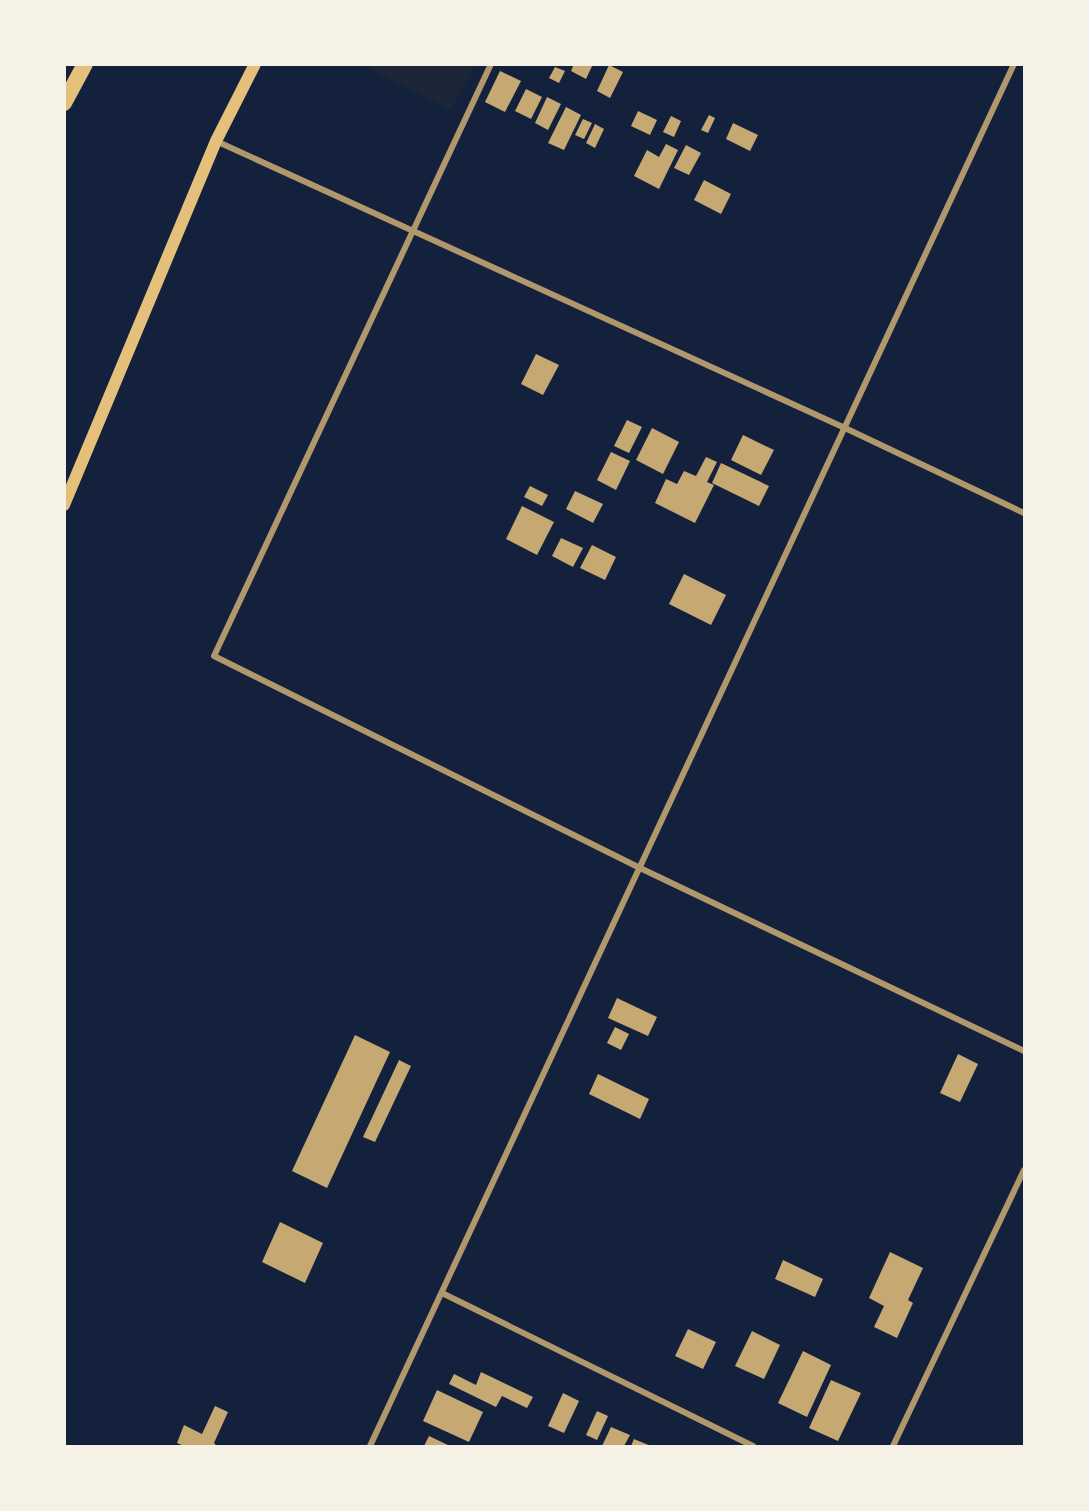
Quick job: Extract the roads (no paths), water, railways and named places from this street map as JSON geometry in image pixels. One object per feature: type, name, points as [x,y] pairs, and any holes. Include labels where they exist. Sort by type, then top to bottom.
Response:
[{"type":"highway","points":[[64,103],[85,64]]},
{"type":"main road","points":[[64,505],[216,141],[255,64]]},
{"type":"street","points":[[490,64],[214,656],[640,868],[1024,1051]]},
{"type":"street","points":[[370,1446],[1014,64]]},
{"type":"street","points":[[216,141],[845,428],[1024,513]]},
{"type":"street","points":[[893,1446],[1024,1170]]},
{"type":"street","points":[[442,1293],[753,1446]]}]
